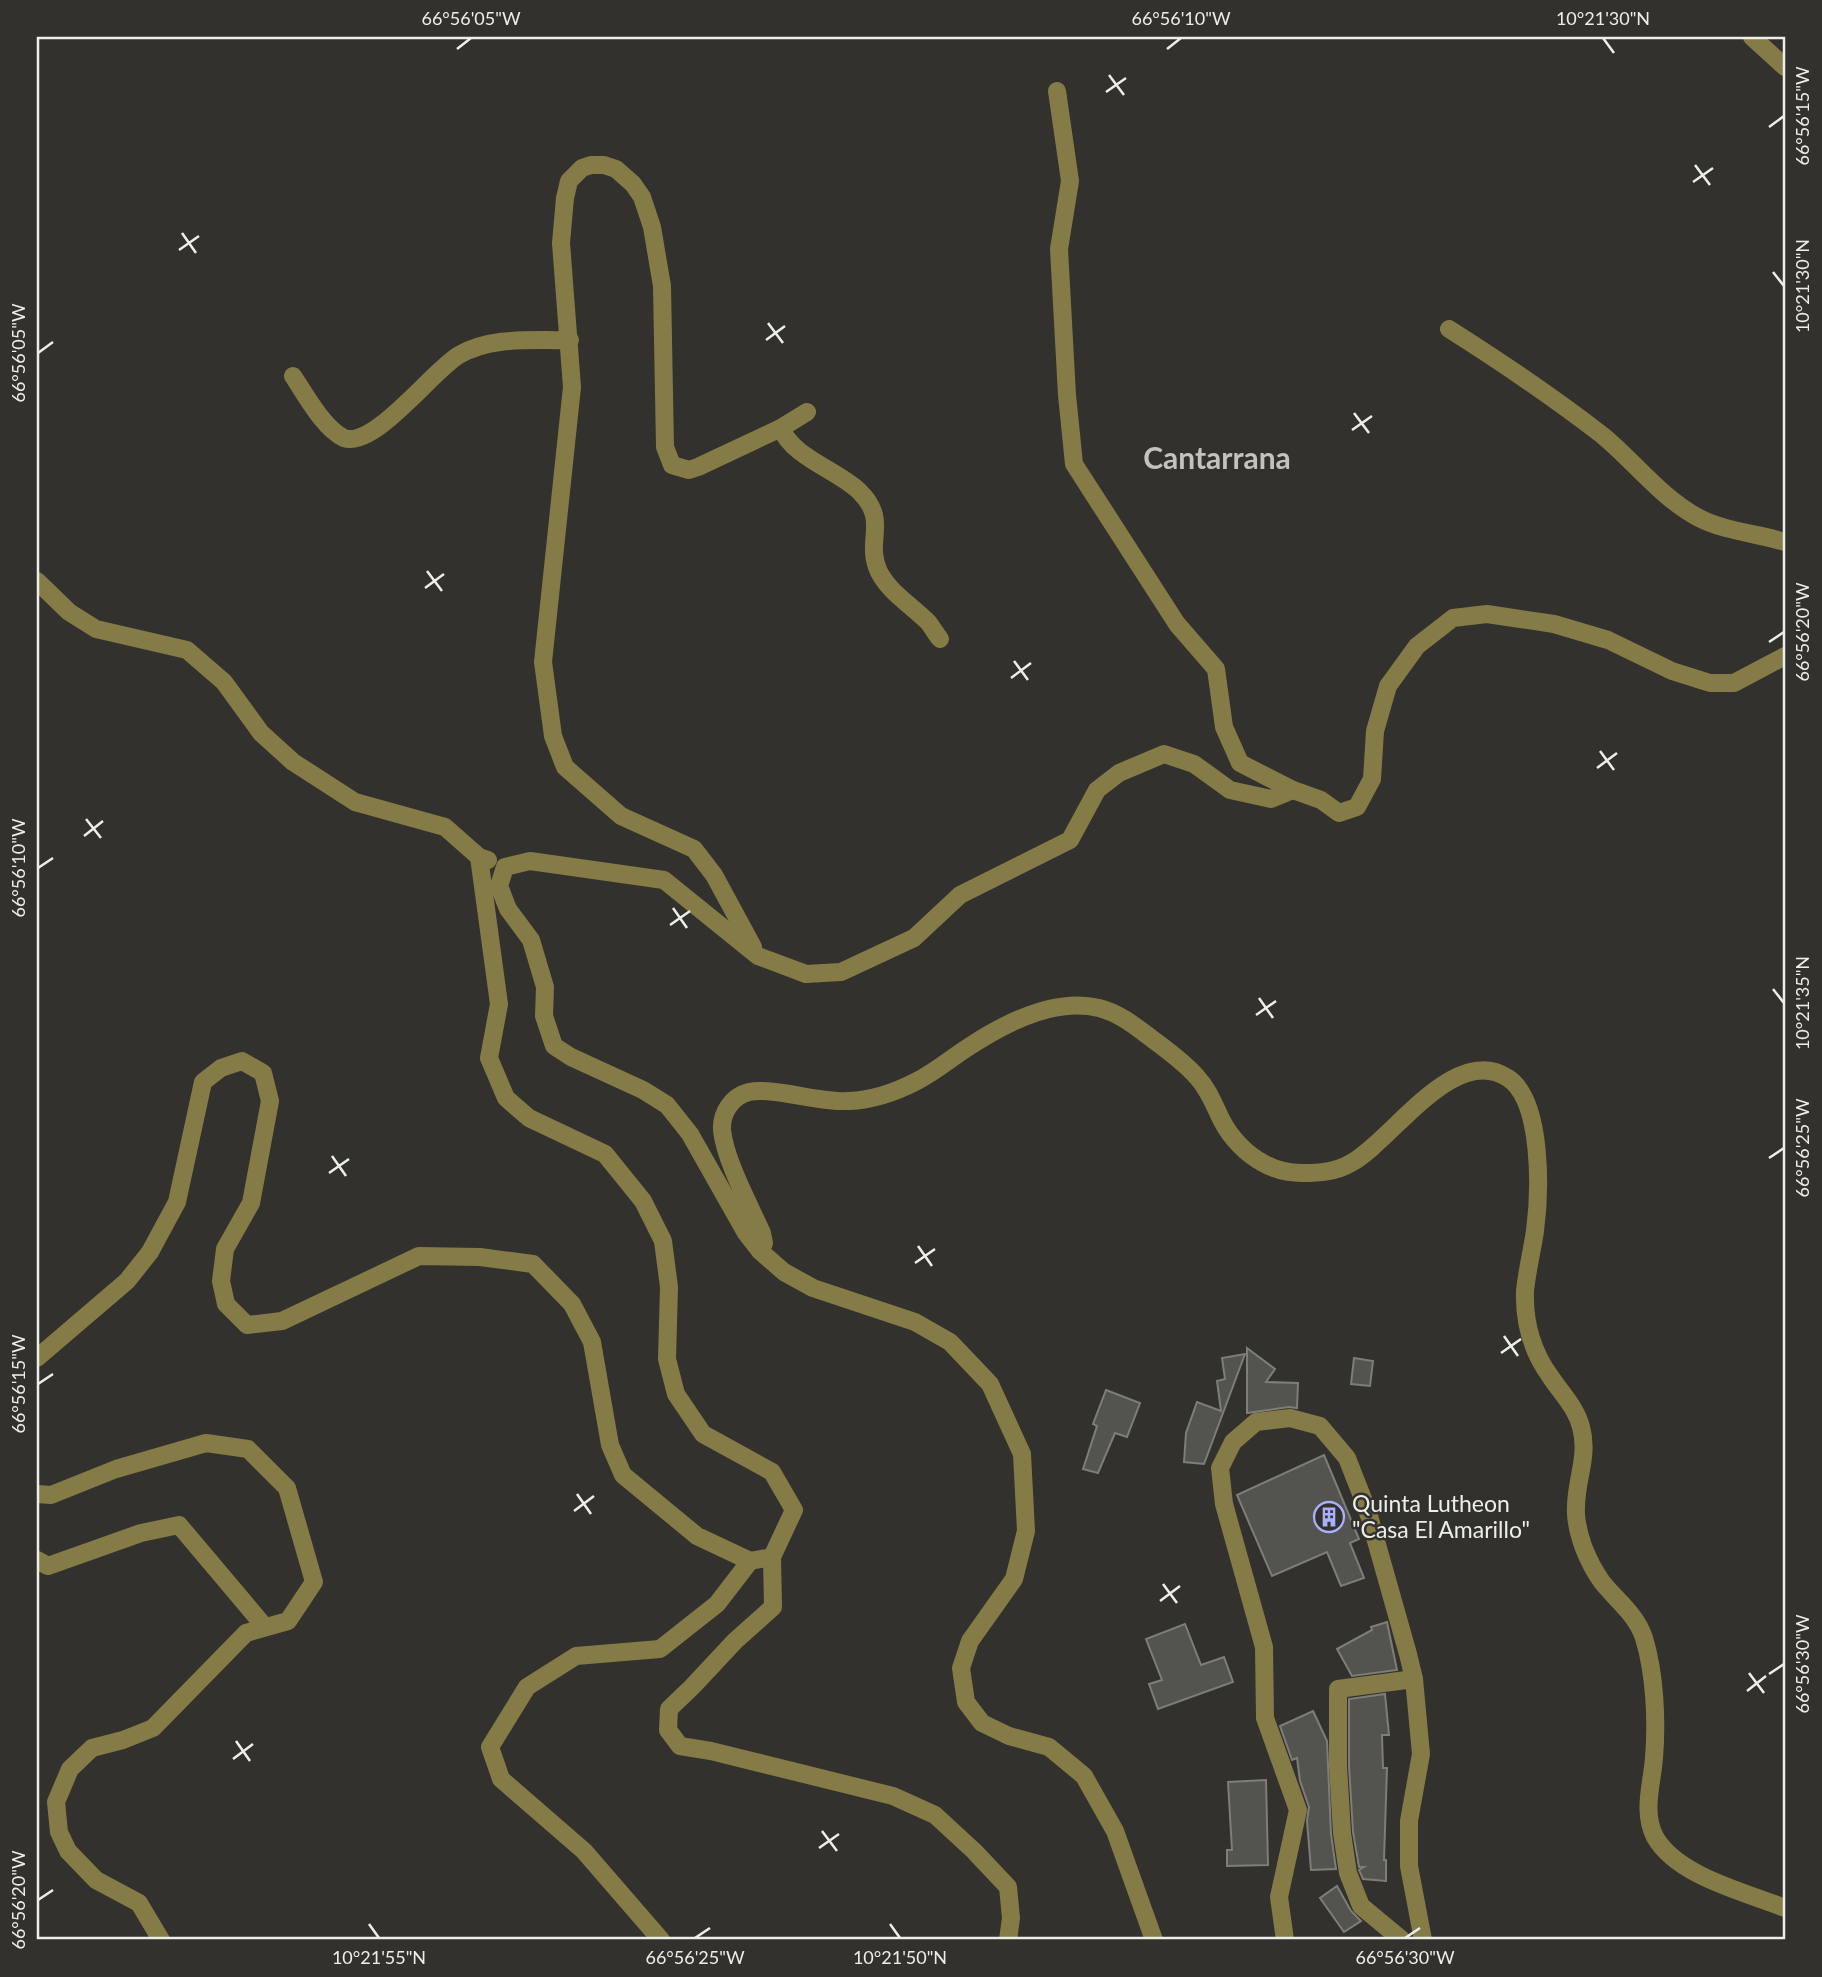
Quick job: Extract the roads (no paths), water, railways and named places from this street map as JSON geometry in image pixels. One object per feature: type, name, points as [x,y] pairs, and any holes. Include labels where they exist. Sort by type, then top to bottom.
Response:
[{"type":"street","points":[[1752,37],[1785,66]]},
{"type":"street","points":[[1057,92],[1070,181],[1059,249],[1067,395],[1074,464],[1177,624],[1216,669],[1224,727],[1240,762],[1293,790],[1321,800],[1339,813],[1357,807],[1372,779],[1375,731],[1388,686],[1417,646],[1453,618],[1487,614],[1554,624],[1608,640],[1672,671],[1710,683],[1734,683],[1752,676],[1785,656]]},
{"type":"street","points":[[758,956],[714,875],[694,849],[621,816],[565,767],[553,737],[543,662],[572,387],[561,243],[565,198],[574,173],[591,165],[604,165],[624,174],[642,197],[652,227],[662,285],[665,447],[668,459],[676,468],[689,470],[781,428],[807,412]]},
{"type":"street","points":[[1449,329],[1520,374],[1604,437],[1665,494],[1695,516],[1735,532],[1785,542]]},
{"type":"street","points":[[293,376],[317,412],[335,431],[344,438],[361,438],[401,408],[435,374],[461,354],[505,341],[570,340]]},
{"type":"street","points":[[781,428],[793,446],[857,489],[868,500],[875,511],[873,546],[879,572],[887,585],[928,622],[940,639]]},
{"type":"street","points":[[37,581],[69,612],[96,629],[187,650],[224,682],[261,733],[293,762],[355,802],[444,827],[479,857],[505,867],[530,862],[664,880],[758,956],[806,974],[841,972],[914,938],[960,895],[1070,840],[1097,790],[1119,773],[1164,754],[1194,764],[1230,790],[1271,799],[1293,790]]},
{"type":"street","points":[[479,857],[499,1004],[489,1058],[506,1098],[529,1118],[605,1154],[643,1201],[663,1241],[669,1287],[667,1359],[676,1394],[703,1434],[772,1472],[794,1510],[772,1557],[773,1607],[735,1641],[669,1709],[668,1730],[680,1746],[711,1751],[893,1796],[935,1815],[975,1851],[1008,1887],[1012,1919],[1009,1940]]},
{"type":"street","points":[[505,867],[499,886],[508,909],[531,940],[545,988],[544,1016],[554,1046],[571,1057],[643,1090],[667,1105],[690,1134],[733,1211],[760,1251],[783,1272],[813,1288],[915,1322],[950,1342],[990,1384],[1022,1454],[1026,1531],[1014,1579],[970,1641],[961,1668],[966,1702],[982,1723],[1009,1736],[1049,1747],[1084,1776],[1115,1831],[1154,1940]]},
{"type":"street","points":[[760,1251],[764,1243],[762,1233],[723,1136],[724,1113],[731,1103],[749,1092],[847,1102],[889,1093],[932,1073],[970,1046],[1010,1024],[1048,1010],[1071,1005],[1098,1008],[1125,1018],[1197,1076],[1212,1098],[1223,1125],[1245,1152],[1269,1167],[1294,1173],[1323,1172],[1345,1167],[1366,1154],[1387,1132],[1450,1080],[1486,1070],[1504,1074],[1518,1086],[1528,1104],[1534,1138],[1538,1190],[1525,1291],[1527,1324],[1544,1367],[1577,1415],[1584,1440],[1584,1462],[1575,1504],[1579,1535],[1592,1567],[1602,1582],[1633,1615],[1644,1637],[1655,1700],[1655,1757],[1648,1801],[1649,1822],[1663,1848],[1686,1869],[1785,1908]]},
{"type":"street","points":[[37,1358],[127,1281],[150,1252],[177,1202],[203,1082],[222,1068],[242,1061],[263,1073],[270,1101],[251,1203],[225,1249],[221,1281],[226,1304],[247,1325],[282,1321],[419,1256],[480,1257],[533,1264],[572,1304],[592,1342],[611,1445],[623,1475],[697,1536],[750,1561],[772,1557]]},
{"type":"street","points":[[1285,1940],[1279,1897],[1298,1810],[1265,1718],[1264,1647],[1224,1504],[1220,1468],[1233,1442],[1256,1422],[1290,1418],[1320,1426],[1347,1458],[1367,1508],[1414,1679],[1422,1754],[1409,1821],[1409,1866],[1423,1940]]},
{"type":"street","points":[[37,1494],[51,1495],[116,1469],[206,1443],[248,1449],[287,1488],[314,1582],[288,1621],[246,1633],[153,1728],[92,1748],[70,1769],[56,1802],[59,1832],[68,1851],[96,1880],[139,1903],[162,1940]]},
{"type":"street","points":[[37,1560],[48,1566],[141,1532],[179,1525],[265,1627]]},
{"type":"street","points":[[661,1940],[584,1852],[500,1779],[490,1747],[527,1687],[576,1656],[660,1649],[717,1604],[750,1561]]},
{"type":"street","points":[[1402,1940],[1361,1906],[1348,1873],[1342,1833],[1338,1689],[1414,1679]]},
{"type":"place","name":"Quinta Lutheon \"Casa El Amarillo\"","points":[[1329,1517]]},
{"type":"district","name":"Cantarrana","points":[[1217,459]]}]
